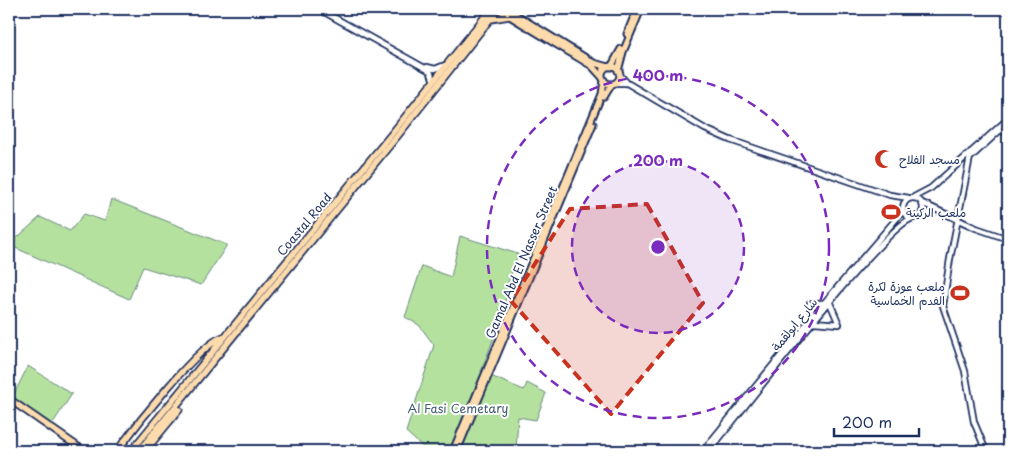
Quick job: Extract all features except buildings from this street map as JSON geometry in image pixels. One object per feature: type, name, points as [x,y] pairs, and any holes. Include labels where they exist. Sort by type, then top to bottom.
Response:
[{"type":"highway","name":"Coastal Road","points":[[139,451],[184,393],[223,337],[397,132],[491,9]]},
{"type":"highway","name":"Coastal Road","points":[[131,451],[206,371],[498,9]]},
{"type":"highway","points":[[489,20],[509,11]]},
{"type":"highway","points":[[117,451],[185,368],[212,343],[223,337]]},
{"type":"highway","points":[[145,451],[194,391],[206,371]]},
{"type":"highway","points":[[9,399],[84,450]]},
{"type":"main road","points":[[498,9],[509,11],[594,63],[610,67],[619,72],[623,52],[641,9]]},
{"type":"main road","points":[[610,67],[637,9]]},
{"type":"main road","points":[[509,11],[592,66],[603,79],[614,83]]},
{"type":"main road","name":"Gamal Abd El Nasser Street","points":[[453,451],[602,94],[604,71],[610,67]]},
{"type":"main road","name":"Gamal Abd El Nasser Street","points":[[458,451],[605,95],[619,72]]},
{"type":"street","points":[[319,9],[414,61],[431,72],[434,82]]},
{"type":"street","points":[[414,61],[434,69],[448,64]]},
{"type":"street","points":[[619,72],[627,83],[710,131],[765,153],[890,195],[912,198],[976,228],[1008,239]]},
{"type":"street","points":[[614,83],[627,83]]},
{"type":"street","points":[[903,210],[904,202],[931,188],[971,155],[1008,119]]},
{"type":"street","points":[[998,130],[1008,133]]},
{"type":"street","points":[[971,155],[943,306],[965,371],[974,422],[986,451]]},
{"type":"street","points":[[921,214],[922,203],[931,188]]},
{"type":"street","points":[[890,195],[900,202],[907,216],[912,218],[921,214],[938,211]]},
{"type":"street","name":"شارع ابولقمة","points":[[702,451],[903,210]]},
{"type":"street","name":"شارع ابولقمة","points":[[827,303],[896,229],[906,220],[912,218]]},
{"type":"street","points":[[810,303],[827,303],[839,324],[813,320],[810,303]]},
{"type":"street","name":"شارع ابولقمة","points":[[709,451],[813,320]]},
{"type":"highlighted area","points":[[647,204],[703,303],[611,414],[511,301],[570,209]]},
{"type":"green space","points":[[111,199],[227,245],[201,285],[143,267],[129,299],[9,245],[40,217],[70,231],[84,214],[105,221]]},
{"type":"green space","name":"Al Fasi Cemetary","points":[[460,236],[518,254],[508,283],[504,310],[481,372],[524,390],[527,383],[546,393],[536,420],[518,417],[516,451],[436,451],[425,449],[406,432],[434,345],[419,325],[405,317],[422,266],[451,277]]},
{"type":"green space","points":[[28,366],[72,394],[51,426],[12,398]]},
{"type":"place","name":"مسجد الفلاح","points":[[884,159]]},
{"type":"place","name":"ملعب الركينة","points":[[891,212]]},
{"type":"place","name":"ملعب عوزة لكرة الفدم الخماسية","points":[[960,293]]}]
